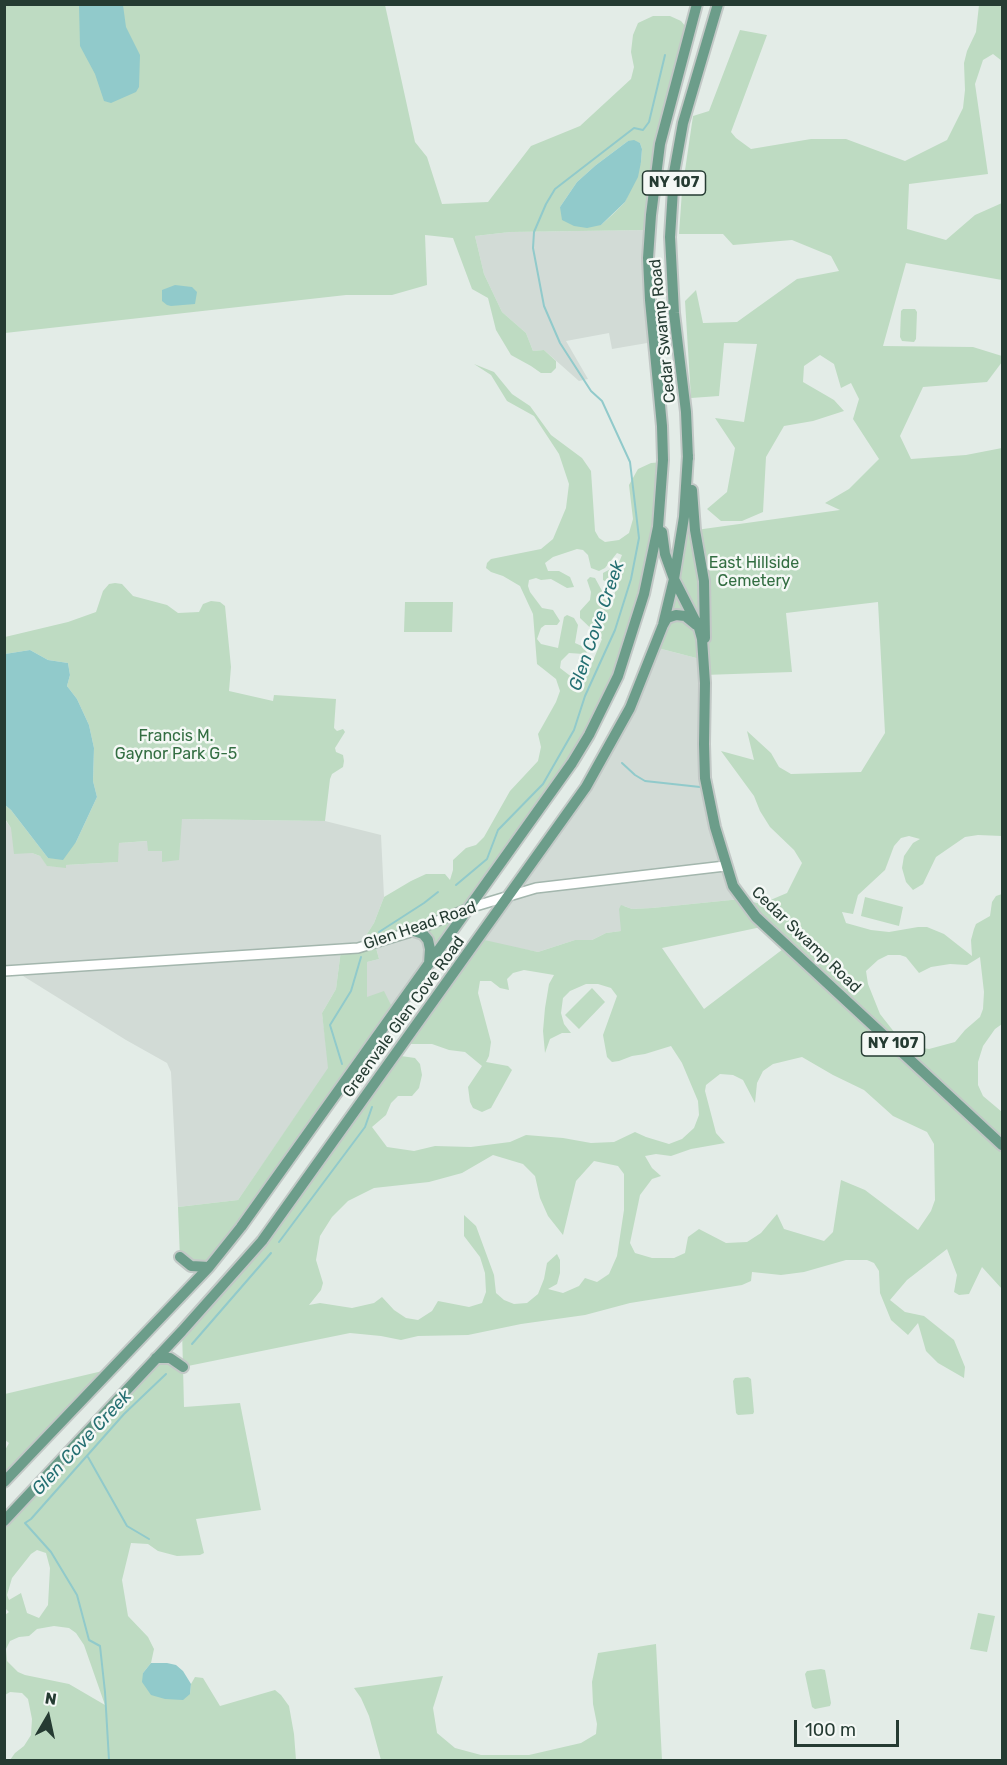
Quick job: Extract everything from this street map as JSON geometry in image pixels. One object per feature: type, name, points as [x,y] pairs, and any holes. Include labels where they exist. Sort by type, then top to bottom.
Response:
[{"type":"main road","name":"Cedar Swamp Road","points":[[661,506],[662,426],[651,327],[648,258],[651,215],[660,144],[697,4]]},
{"type":"main road","name":"Cedar Swamp Road","points":[[718,4],[683,123],[674,174],[670,237],[674,313],[686,411],[695,530],[705,590],[705,778],[725,866],[733,886],[756,917],[1002,1145]]},
{"type":"main road","name":"Greenvale Glen Cove Road","points":[[4,1521],[262,1241],[586,788],[638,690],[663,625],[674,579],[684,517],[688,455]]},
{"type":"main road","name":"NY 107","points":[[661,506],[664,518],[663,546],[674,579]]},
{"type":"main road","name":"Greenvale Glen Cove Road","points":[[4,1482],[209,1267],[241,1227],[572,763],[600,714],[618,676],[630,641],[655,547],[661,506]]},
{"type":"main road","name":"Cedar Swamp Road","points":[[674,579],[699,628],[704,660]]},
{"type":"main road","points":[[682,594],[695,597],[705,590]]},
{"type":"main road","points":[[663,625],[671,615],[680,615],[690,618],[699,628]]},
{"type":"main road","name":"Glen Head Road","points":[[4,971],[358,948],[414,931],[469,908],[511,895],[562,884],[725,866]]},
{"type":"main road","points":[[414,931],[425,936],[430,945],[428,967]]},
{"type":"main road","points":[[180,1257],[191,1266],[209,1267]]},
{"type":"main road","points":[[156,1358],[170,1359],[183,1367]]},
{"type":"shaded area","points":[[648,230],[653,342],[612,349],[609,333],[566,341],[588,379],[579,381],[544,350],[533,351],[526,333],[502,312],[484,274],[475,236],[510,232]]},
{"type":"shaded area","points":[[654,647],[704,660],[705,778],[741,899],[652,908],[632,909],[624,906],[621,931],[606,933],[592,940],[575,940],[538,952],[478,938],[586,787]]},
{"type":"shaded area","points":[[4,819],[32,853],[40,856],[48,866],[66,867],[66,865],[117,862],[119,843],[148,841],[182,819],[325,821],[381,835],[384,897],[374,923],[358,948],[341,950],[336,989],[322,1013],[329,1068],[238,1200],[178,1207],[171,1072],[167,1063],[15,971],[5,971]]},
{"type":"shaded area","points":[[420,933],[430,958],[395,1013],[367,998],[367,962],[379,959],[375,944]]},
{"type":"green space","points":[[4,5],[385,5],[415,142],[427,157],[442,204],[488,202],[531,146],[580,126],[631,79],[634,67],[631,52],[633,35],[638,23],[653,16],[670,16],[681,21],[686,27],[660,144],[648,230],[510,232],[475,236],[484,274],[502,312],[526,333],[533,351],[544,350],[556,361],[556,368],[551,373],[541,373],[511,355],[496,330],[488,298],[472,289],[453,238],[425,235],[427,285],[392,295],[346,295],[5,333]],"holes":[[[628,141],[640,143],[641,162],[625,202],[601,225],[560,207],[577,182],[596,165]]]},
{"type":"green space","name":"East Hillside Cemetery","points":[[979,5],[1000,5],[1002,9],[1002,61],[993,54],[983,60],[975,84],[988,174],[909,184],[907,229],[946,240],[975,215],[1002,203],[1002,280],[906,263],[883,346],[973,347],[1002,356],[1002,362],[987,382],[923,387],[900,436],[911,459],[966,455],[1002,448],[1002,836],[965,837],[936,857],[923,884],[913,890],[906,882],[902,868],[904,856],[913,843],[920,839],[909,836],[901,838],[894,846],[885,870],[858,895],[853,914],[842,912],[846,923],[871,930],[889,932],[927,927],[944,934],[972,956],[971,940],[976,924],[990,916],[992,902],[996,896],[1002,894],[1002,1024],[995,1029],[983,1046],[978,1062],[978,1085],[983,1096],[1002,1112],[1002,1289],[982,1267],[969,1294],[959,1295],[954,1292],[957,1275],[947,1249],[907,1280],[890,1300],[905,1312],[924,1316],[954,1340],[965,1367],[964,1378],[938,1363],[926,1351],[918,1323],[908,1335],[891,1320],[880,1293],[879,1271],[874,1263],[867,1260],[846,1260],[804,1272],[781,1275],[752,1272],[751,1281],[742,1285],[630,1303],[585,1315],[521,1324],[468,1335],[418,1336],[401,1340],[350,1333],[183,1367],[184,1407],[240,1403],[261,1510],[196,1519],[204,1553],[200,1555],[177,1556],[158,1551],[148,1544],[131,1543],[122,1580],[128,1616],[148,1637],[154,1649],[151,1663],[143,1673],[190,1694],[191,1684],[195,1677],[203,1678],[220,1706],[275,1690],[289,1706],[296,1760],[10,1760],[31,1735],[32,1719],[28,1699],[22,1693],[10,1692],[5,1695],[5,1615],[9,1612],[4,1607],[5,1521],[156,1358],[183,1366],[182,1331],[238,1269],[397,1058],[401,1056],[415,1058],[420,1064],[422,1075],[419,1088],[412,1096],[398,1096],[391,1103],[386,1115],[372,1127],[387,1147],[414,1151],[435,1146],[471,1147],[510,1142],[526,1135],[591,1143],[614,1142],[635,1132],[669,1144],[682,1139],[694,1128],[699,1115],[698,1101],[682,1063],[671,1046],[619,1061],[612,1062],[607,1057],[603,1035],[617,996],[611,988],[598,984],[586,984],[570,991],[563,998],[561,1013],[564,1024],[571,1033],[562,1033],[550,1039],[545,1053],[543,1031],[545,1008],[549,984],[554,975],[524,970],[513,973],[507,979],[509,990],[500,988],[491,981],[480,981],[478,993],[491,1042],[486,1062],[508,1066],[512,1070],[491,1108],[482,1112],[473,1108],[468,1087],[482,1066],[465,1052],[449,1050],[432,1044],[411,1044],[412,1037],[480,939],[538,952],[575,940],[592,940],[606,933],[621,931],[619,909],[621,905],[632,909],[652,908],[741,899],[761,904],[787,893],[802,863],[794,850],[770,827],[754,796],[721,751],[754,760],[747,731],[771,753],[779,767],[791,774],[861,772],[885,733],[878,602],[786,613],[792,672],[704,675],[704,660],[654,647],[689,485],[696,530],[840,510],[825,503],[849,489],[879,459],[853,419],[859,399],[851,383],[841,388],[834,364],[820,355],[804,366],[803,382],[834,400],[844,411],[813,421],[784,426],[766,457],[763,512],[742,521],[721,521],[707,509],[727,492],[735,448],[715,418],[744,422],[757,344],[724,343],[719,396],[691,398],[685,301],[696,290],[703,323],[737,322],[797,279],[839,271],[831,256],[792,240],[733,245],[723,234],[679,234],[682,191],[693,116],[709,111],[740,30],[767,35],[731,132],[736,138],[751,149],[811,139],[846,139],[905,161],[947,140],[963,108],[964,63],[976,32]],"holes":[[[766,926],[787,946],[704,1009],[662,948]],[[888,955],[906,957],[919,973],[931,967],[950,964],[967,965],[980,957],[984,992],[983,1009],[980,1017],[955,1042],[929,1049],[911,1046],[902,1042],[880,1014],[868,984],[866,971],[878,960]],[[802,1057],[864,1090],[893,1116],[927,1132],[934,1144],[935,1200],[931,1211],[918,1230],[865,1190],[841,1180],[833,1232],[824,1241],[784,1229],[777,1214],[761,1233],[747,1242],[726,1243],[699,1229],[688,1237],[685,1253],[674,1258],[652,1258],[635,1253],[630,1243],[640,1195],[652,1179],[661,1176],[652,1168],[645,1156],[656,1154],[671,1156],[691,1149],[725,1143],[716,1133],[705,1091],[706,1085],[720,1074],[733,1075],[743,1080],[755,1103],[757,1083],[763,1071],[773,1064]],[[493,1155],[523,1164],[535,1176],[540,1198],[548,1216],[563,1235],[576,1181],[594,1161],[618,1166],[624,1174],[624,1210],[617,1256],[609,1274],[597,1282],[585,1278],[579,1286],[563,1293],[548,1289],[557,1284],[560,1273],[560,1260],[557,1254],[547,1263],[538,1294],[527,1303],[514,1304],[504,1300],[496,1293],[494,1275],[476,1226],[464,1215],[464,1236],[480,1257],[485,1273],[486,1292],[482,1303],[469,1307],[438,1301],[432,1311],[418,1320],[406,1318],[394,1310],[382,1297],[374,1303],[352,1308],[320,1303],[309,1305],[321,1290],[323,1283],[316,1260],[320,1236],[332,1217],[348,1201],[374,1188],[429,1182],[462,1173]],[[37,1550],[46,1553],[50,1568],[48,1605],[39,1618],[27,1613],[21,1593],[9,1600],[7,1595],[12,1578],[31,1554]],[[54,1626],[69,1628],[76,1633],[84,1645],[105,1705],[69,1684],[18,1672],[7,1661],[6,1649],[10,1641],[29,1636],[37,1629]]]},
{"type":"green space","points":[[903,309],[915,309],[917,312],[914,342],[902,341],[900,337]]},
{"type":"green space","points":[[474,364],[494,372],[512,394],[530,406],[551,435],[582,458],[591,471],[595,531],[605,542],[619,540],[629,533],[633,519],[629,485],[638,469],[651,463],[664,462],[662,494],[632,637],[589,735],[430,958],[420,933],[375,944],[379,959],[367,962],[367,997],[384,991],[395,1013],[209,1267],[180,1259],[178,1207],[238,1200],[328,1068],[322,1013],[336,989],[341,950],[358,948],[374,923],[384,897],[426,874],[445,874],[450,880],[453,860],[466,848],[476,845],[484,837],[510,791],[538,761],[541,747],[538,734],[560,691],[556,679],[537,664],[533,614],[520,586],[486,568],[491,559],[541,549],[553,539],[566,508],[569,484],[559,454],[534,416],[507,401],[491,375]],"holes":[[[577,549],[583,550],[588,555],[591,568],[599,571],[605,568],[617,553],[622,555],[618,565],[603,573],[603,580],[607,582],[610,581],[611,572],[615,574],[617,581],[613,603],[607,600],[595,578],[590,577],[587,580],[591,592],[590,600],[580,611],[580,618],[602,639],[590,668],[579,677],[573,678],[560,668],[561,661],[569,653],[587,653],[584,647],[575,643],[578,625],[574,618],[567,615],[564,617],[558,648],[541,644],[537,639],[541,628],[545,625],[557,625],[560,621],[553,610],[542,608],[528,586],[529,580],[536,578],[551,579],[567,588],[574,587],[570,577],[559,571],[548,571],[545,563],[553,557]]]},
{"type":"green space","name":"Francis M. Gaynor Park G-5","points":[[109,584],[122,584],[133,596],[167,605],[178,613],[199,612],[203,604],[211,601],[220,602],[225,606],[231,667],[229,691],[273,701],[274,695],[336,699],[334,728],[337,731],[343,729],[345,732],[335,748],[336,752],[343,755],[344,761],[343,767],[332,774],[330,779],[325,821],[182,819],[179,860],[162,862],[162,851],[148,851],[147,841],[119,843],[118,862],[66,865],[66,868],[47,866],[40,856],[32,853],[14,854],[11,828],[5,819],[5,805],[48,858],[76,842],[97,797],[93,781],[94,748],[89,725],[77,699],[67,686],[70,675],[68,663],[48,660],[30,650],[5,654],[5,637],[68,622],[96,612],[103,591]]},
{"type":"green space","points":[[405,602],[453,602],[452,632],[404,632]]},
{"type":"green space","points":[[865,897],[903,907],[899,926],[861,916]]},
{"type":"green space","points":[[592,988],[605,1002],[579,1029],[565,1015]]},
{"type":"green space","points":[[111,1369],[5,1482],[4,1452],[9,1443],[5,1440],[5,1394]]},
{"type":"green space","points":[[748,1377],[751,1379],[754,1412],[738,1415],[733,1381],[735,1378]]},
{"type":"green space","points":[[978,1613],[995,1616],[987,1652],[970,1649]]},
{"type":"green space","points":[[656,1644],[662,1760],[381,1760],[369,1716],[354,1688],[443,1676],[433,1708],[437,1733],[455,1748],[481,1755],[529,1755],[581,1743],[596,1734],[592,1682],[598,1653]]},
{"type":"green space","points":[[825,1670],[831,1703],[830,1706],[815,1709],[812,1707],[805,1674],[807,1671]]},
{"type":"water","points":[[79,5],[123,5],[126,27],[140,55],[139,87],[136,92],[111,103],[104,101],[95,74],[80,46]]},
{"type":"water","points":[[634,140],[640,143],[642,149],[641,162],[638,177],[625,202],[601,225],[587,228],[574,226],[562,220],[560,207],[577,182],[628,141]]},
{"type":"water","points":[[175,285],[192,287],[197,292],[195,304],[171,306],[162,301],[162,290]]},
{"type":"water","points":[[30,650],[48,660],[68,663],[70,675],[67,686],[77,699],[89,725],[94,748],[93,781],[97,797],[76,842],[63,860],[48,858],[5,805],[5,654]]},
{"type":"water","points":[[151,1663],[176,1665],[191,1684],[190,1694],[183,1700],[151,1695],[142,1682],[143,1673]]},
{"type":"waterway","name":"Glen Cove Creek","points":[[456,885],[487,859],[498,830],[543,784],[574,730],[585,696],[615,630],[631,579],[639,538],[630,462],[602,401],[591,391],[560,343],[544,306],[533,248],[534,232],[555,189],[634,128],[643,130],[649,122],[665,55]]},
{"type":"waterway","points":[[622,763],[645,781],[700,787]]},
{"type":"waterway","name":"Glen Cove Creek","points":[[379,932],[438,892]]},
{"type":"waterway","name":"Glen Cove Creek","points":[[342,1064],[330,1025],[351,991],[361,957]]},
{"type":"waterway","name":"Glen Cove Creek","points":[[279,1242],[365,1127],[372,1107]]},
{"type":"waterway","name":"Glen Cove Creek","points":[[192,1344],[271,1253]]},
{"type":"waterway","name":"Glen Cove Creek","points":[[109,1760],[100,1646],[89,1640],[77,1595],[51,1552],[25,1523],[124,1414],[166,1374]]},
{"type":"waterway","points":[[88,1457],[127,1526],[149,1539]]}]
